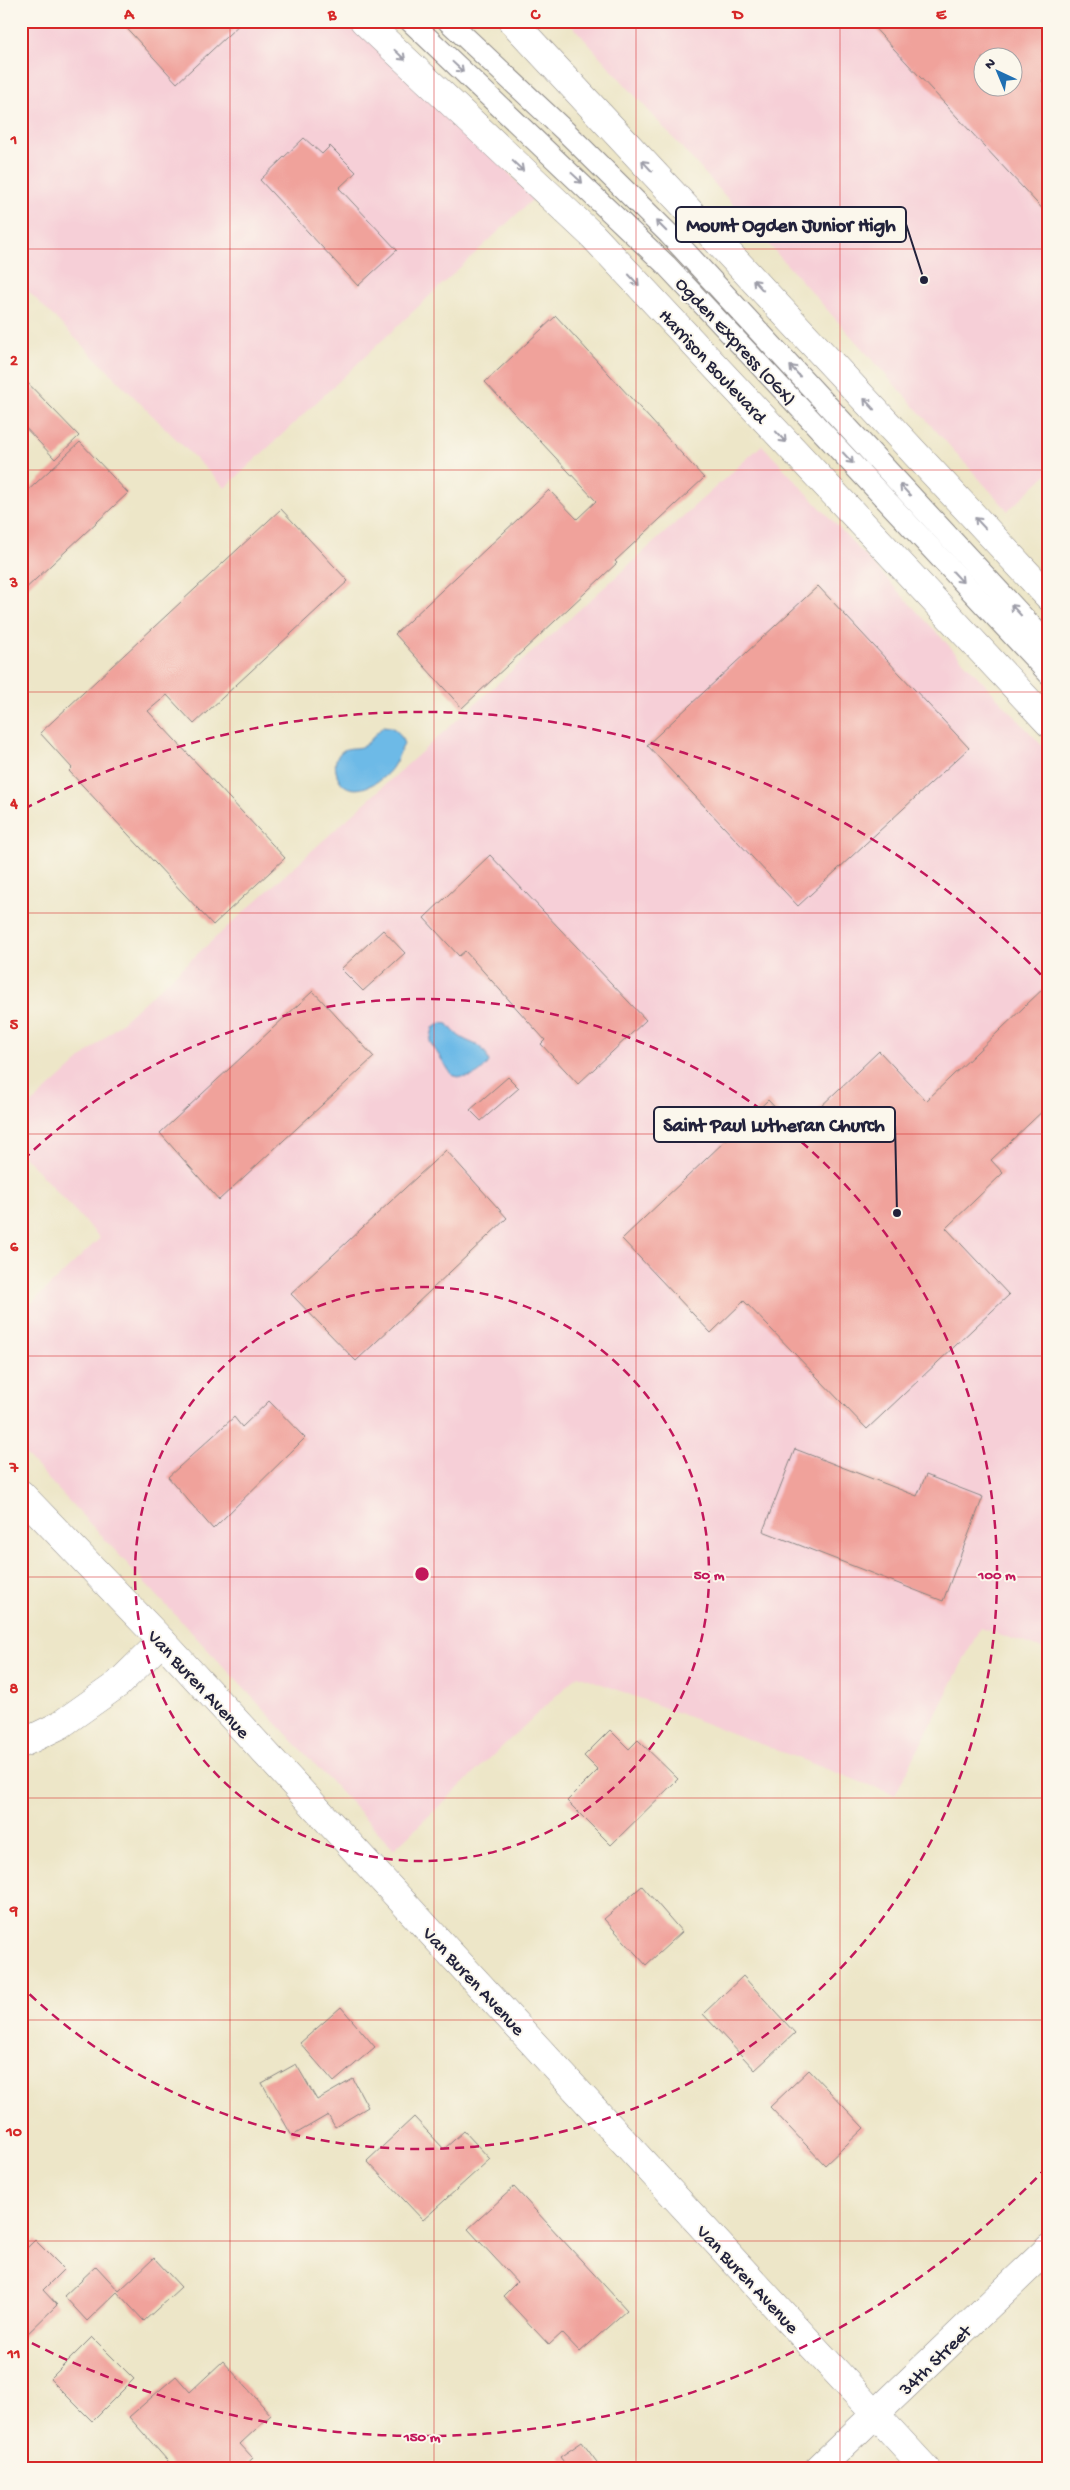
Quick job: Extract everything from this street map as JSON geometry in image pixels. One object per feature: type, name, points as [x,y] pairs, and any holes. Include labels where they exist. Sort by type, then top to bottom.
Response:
[{"type":"street","name":"Harrison Boulevard","points":[[364,21],[593,236],[1049,723]]},
{"type":"street","points":[[512,21],[1049,597]]},
{"type":"street","name":"Van Buren Avenue","points":[[21,1494],[162,1642],[926,2469]]},
{"type":"street","points":[[21,1744],[60,1725],[118,1684],[162,1642]]},
{"type":"street","name":"34th Street","points":[[818,2469],[1049,2248]]},
{"type":"lane","name":"Ogden Express (OGX)","points":[[410,21],[583,184],[672,272],[1049,674]]},
{"type":"lane","name":"Ogden Express (OGX)","points":[[448,21],[566,132],[669,234],[1049,645]]},
{"type":"shaded area","points":[[21,21],[368,21],[533,199],[225,488],[21,284]]},
{"type":"shaded area","points":[[568,21],[1049,21],[1049,472],[1008,511]]},
{"type":"shaded area","points":[[762,445],[1049,753],[1049,1651],[980,1628],[895,1795],[578,1675],[394,1849],[21,1450],[21,1313],[100,1238],[21,1153],[21,1113]]},
{"type":"water","points":[[384,726],[397,731],[404,744],[394,765],[386,775],[370,785],[353,789],[346,786],[340,781],[336,771],[337,758],[344,750],[365,745]]},
{"type":"water","points":[[441,1023],[448,1024],[459,1036],[477,1045],[484,1051],[489,1062],[474,1076],[458,1077],[452,1075],[430,1042],[433,1028]]},
{"type":"building","points":[[120,21],[243,21],[177,83]]},
{"type":"building","points":[[868,21],[1049,21],[1049,74],[1042,81],[1049,87],[1049,216]]},
{"type":"building","points":[[304,138],[322,154],[330,146],[356,172],[339,188],[397,250],[358,286],[260,180]]},
{"type":"building","points":[[556,316],[704,478],[615,561],[617,563],[462,708],[395,634],[549,490],[577,519],[596,501],[485,382]]},
{"type":"building","points":[[21,376],[79,436],[55,459],[21,423]]},
{"type":"building","points":[[80,442],[128,493],[21,593],[21,497]]},
{"type":"building","points":[[281,509],[348,581],[194,724],[167,695],[148,711],[285,858],[213,925],[69,771],[72,768],[40,733]]},
{"type":"building","points":[[818,586],[969,748],[798,906],[647,745]]},
{"type":"building","points":[[490,855],[646,1020],[578,1084],[541,1044],[545,1040],[465,951],[459,956],[424,918]]},
{"type":"building","points":[[383,930],[405,953],[363,991],[341,969]]},
{"type":"building","points":[[1049,983],[1049,1105],[991,1160],[1003,1173],[946,1228],[1009,1295],[867,1429],[744,1301],[711,1333],[622,1239],[768,1100],[796,1130],[879,1051],[926,1101]]},
{"type":"building","points":[[313,991],[374,1057],[219,1200],[160,1133]]},
{"type":"building","points":[[508,1077],[519,1088],[481,1121],[470,1110]]},
{"type":"building","points":[[446,1150],[507,1218],[356,1361],[291,1294]]},
{"type":"building","points":[[269,1401],[305,1438],[213,1529],[168,1477],[234,1417],[242,1427]]},
{"type":"building","points":[[795,1449],[917,1496],[926,1475],[983,1497],[943,1601],[763,1531]]},
{"type":"building","points":[[610,1730],[629,1749],[638,1740],[678,1779],[611,1845],[567,1801],[598,1770],[584,1756]]},
{"type":"building","points":[[642,1886],[682,1932],[646,1965],[604,1919]]},
{"type":"building","points":[[743,1976],[795,2033],[755,2070],[703,2014]]},
{"type":"building","points":[[341,2007],[375,2047],[334,2082],[300,2043]]},
{"type":"building","points":[[296,2064],[317,2100],[353,2079],[368,2107],[335,2127],[328,2115],[292,2136],[262,2083]]},
{"type":"building","points":[[809,2070],[864,2128],[825,2165],[770,2107]]},
{"type":"building","points":[[414,2117],[444,2149],[464,2131],[490,2159],[423,2220],[367,2161]]},
{"type":"building","points":[[514,2187],[627,2310],[580,2352],[562,2333],[549,2345],[503,2296],[517,2282],[468,2229]]},
{"type":"building","points":[[35,2240],[64,2269],[43,2290],[57,2305],[21,2340],[21,2254]]},
{"type":"building","points":[[154,2258],[181,2287],[144,2321],[117,2292],[87,2321],[64,2296],[96,2266],[119,2291]]},
{"type":"building","points":[[92,2337],[134,2379],[92,2421],[50,2379]]},
{"type":"building","points":[[223,2361],[271,2415],[240,2444],[253,2458],[241,2469],[175,2469],[129,2417],[176,2376],[190,2392]]},
{"type":"building","points":[[582,2442],[602,2469],[569,2469],[560,2457]]},
{"type":"place","name":"Mount Ogden Junior High","points":[[924,280]]},
{"type":"place","name":"Saint Paul Lutheran Church","points":[[897,1213]]}]
